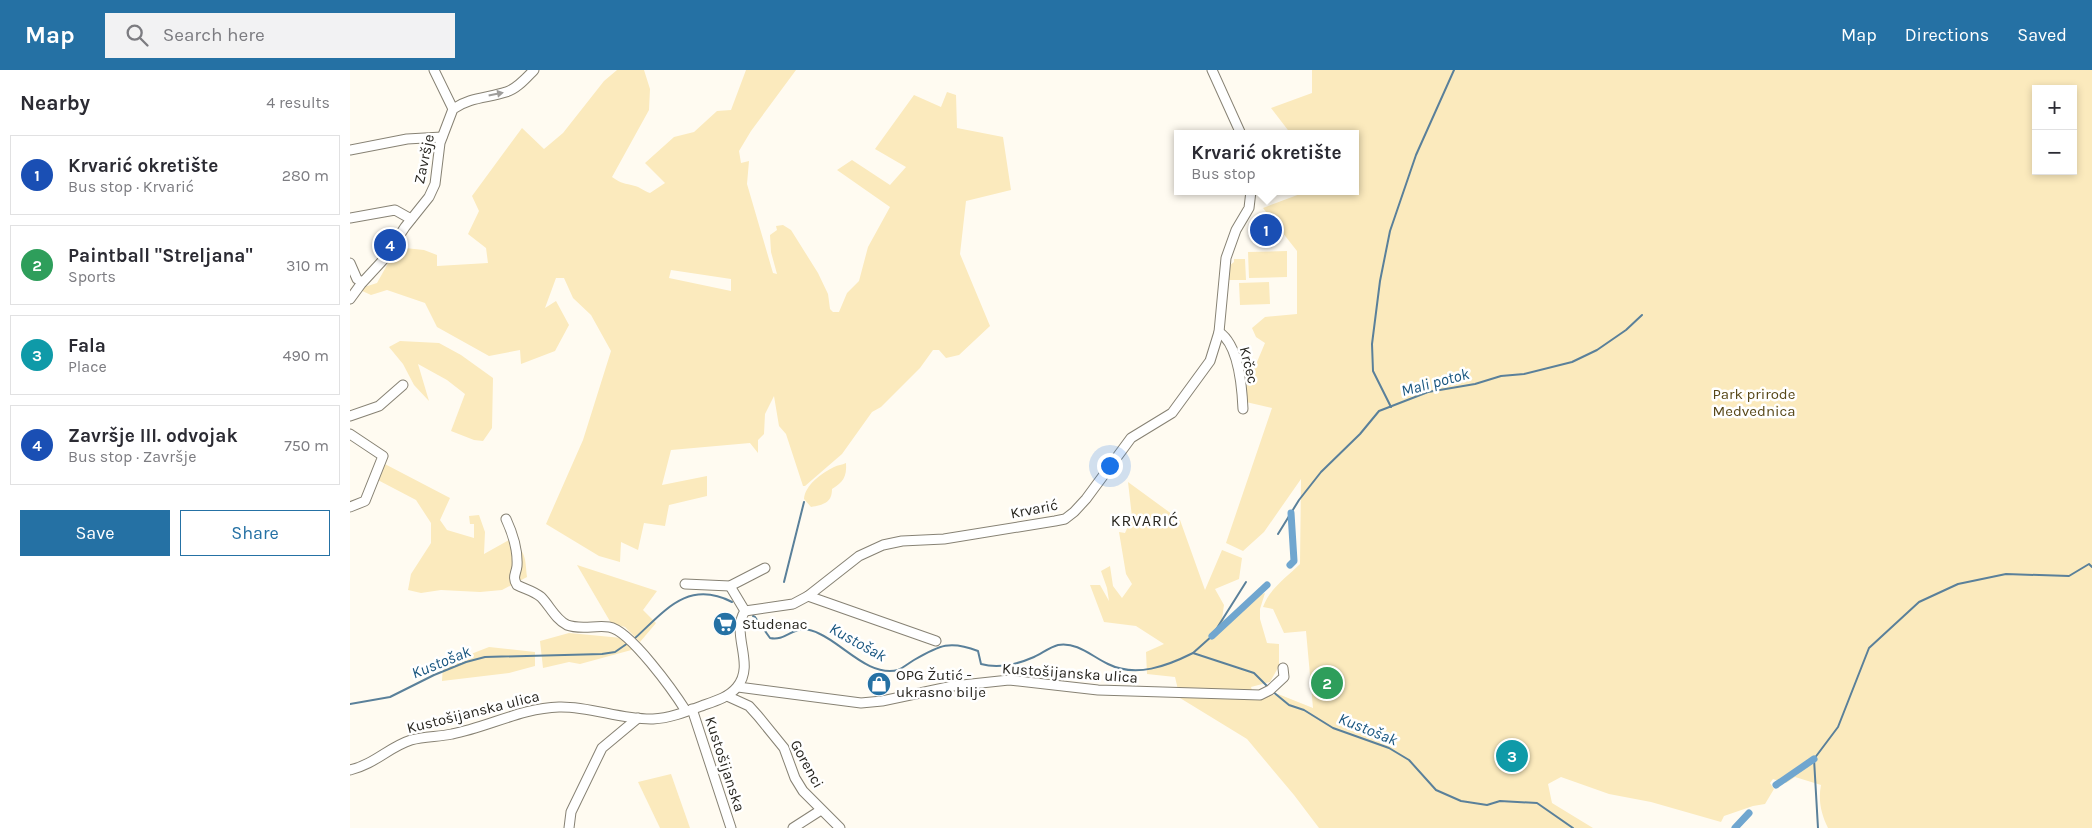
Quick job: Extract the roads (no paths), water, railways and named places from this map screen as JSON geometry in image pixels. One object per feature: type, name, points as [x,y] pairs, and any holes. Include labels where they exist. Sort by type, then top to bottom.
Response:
[{"type":"street","points":[[434,70],[453,109],[473,99],[507,92],[534,70]]},
{"type":"street","points":[[1212,70],[1239,130]]},
{"type":"street","points":[[1217,81],[1218,70]]},
{"type":"street","name":"Završje","points":[[350,299],[362,282],[384,259],[433,190],[442,137],[453,109]]},
{"type":"street","points":[[350,150],[407,138],[442,137]]},
{"type":"street","name":"Krvarić","points":[[745,611],[793,604],[808,596],[859,556],[883,545],[902,541],[944,539],[1065,518],[1086,499],[1131,438],[1172,413],[1210,361],[1219,332],[1226,258],[1236,230],[1249,208],[1251,195]]},
{"type":"street","points":[[350,218],[395,210],[411,219]]},
{"type":"street","points":[[350,262],[357,279],[362,282]]},
{"type":"street","name":"Krčec","points":[[1219,332],[1225,336],[1231,345],[1236,361],[1242,385],[1243,409]]},
{"type":"street","points":[[350,416],[379,406],[403,385]]},
{"type":"street","points":[[350,434],[382,456],[365,501],[350,507]]},
{"type":"street","name":"Kustošijanska","points":[[506,519],[510,529],[517,566],[514,576],[517,585],[534,592],[542,598],[562,621],[568,625],[610,627],[632,642],[689,710],[731,828]]},
{"type":"street","points":[[685,584],[730,586],[765,568]]},
{"type":"street","points":[[730,586],[745,611],[740,622],[745,667],[738,687]]},
{"type":"street","points":[[808,596],[936,641]]},
{"type":"street","name":"Kustošijanska ulica","points":[[350,770],[371,763],[410,740],[451,735],[539,710],[569,707],[638,718],[661,718],[727,696],[738,687],[861,703],[882,701],[954,686],[1009,680],[1098,690],[1260,695],[1270,690],[1284,677],[1283,668]]},
{"type":"street","name":"Gorenci","points":[[727,696],[749,706],[784,748],[799,784],[821,810],[840,828]]},
{"type":"street","points":[[568,828],[570,812],[602,748],[638,718]]},
{"type":"street","points":[[793,828],[821,810]]},
{"type":"waterway","points":[[1391,407],[1373,371],[1372,344],[1380,281],[1390,231],[1416,155],[1454,70]]},
{"type":"waterway","name":"Mali potok","points":[[1278,534],[1299,500],[1321,472],[1360,434],[1379,411],[1428,392],[1475,384],[1501,376],[1524,374],[1572,362],[1597,350],[1626,330],[1642,315]]},
{"type":"waterway","points":[[784,582],[804,502]]},
{"type":"waterway","points":[[1290,565],[1294,561],[1291,513]]},
{"type":"waterway","points":[[1818,828],[1814,759],[1838,727],[1869,648],[1919,602],[1958,584],[2006,574],[2069,576],[2089,564],[2092,567]]},
{"type":"waterway","name":"Mali potok","points":[[1193,653],[1212,636],[1246,582]]},
{"type":"waterway","points":[[1212,636],[1267,585]]},
{"type":"waterway","name":"Kustošak","points":[[634,639],[666,609],[689,596],[702,594],[716,596],[732,602]]},
{"type":"waterway","name":"Kustošak","points":[[753,616],[770,638],[782,637],[797,630],[811,630],[829,639],[867,665],[887,671],[898,670],[931,651],[945,646],[960,646],[978,651],[981,664],[994,666],[1021,662],[1055,646],[1065,645],[1084,650],[1108,664],[1129,670],[1151,669],[1193,653],[1254,673],[1269,688]]},
{"type":"waterway","name":"Kustošak","points":[[350,704],[390,697],[434,675],[466,662],[485,657],[602,654],[615,652],[628,643]]},
{"type":"waterway","name":"Kustošak","points":[[1272,691],[1289,705],[1304,710],[1333,728],[1389,748],[1409,760],[1436,790],[1461,801],[1487,805],[1500,801],[1537,803],[1573,828]]},
{"type":"waterway","points":[[1776,785],[1814,759]]},
{"type":"waterway","points":[[1735,828],[1749,813]]},
{"type":"place","name":"Krvarić okretište","points":[[1266,230]]},
{"type":"place","name":"Završje III. odvojak","points":[[390,245]]},
{"type":"place","name":"Studenac","points":[[725,624]]},
{"type":"place","name":"Paintball \"Streljana\"","points":[[1327,683]]},
{"type":"place","name":"OPG Žutić - ukrasno bilje","points":[[879,684]]},
{"type":"place","name":"Fala","points":[[1512,756]]},
{"type":"district","name":"KRVARIĆ","points":[[1145,520]]},
{"type":"park label","name":"Park prirode Medvednica","points":[[1754,402]]}]
